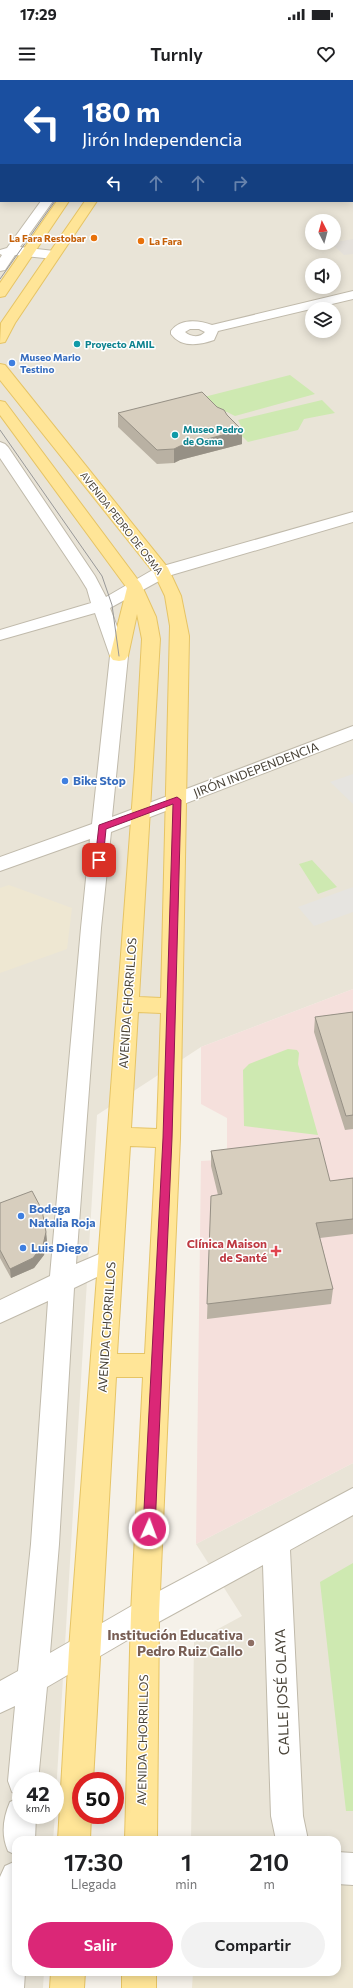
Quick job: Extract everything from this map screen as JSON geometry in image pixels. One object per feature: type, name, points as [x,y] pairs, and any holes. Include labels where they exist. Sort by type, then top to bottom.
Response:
[{"type":"main road","points":[[0,294],[62,202]]},
{"type":"main road","points":[[0,339],[8,323],[90,202]]},
{"type":"main road","name":"AVENIDA PEDRO DE OSMA","points":[[0,368],[2,374],[162,572],[177,604],[180,636],[177,800]]},
{"type":"main road","points":[[0,405],[136,588],[147,617],[151,652],[141,814]]},
{"type":"main road","points":[[119,656],[136,588]]},
{"type":"main road","name":"AVENIDA CHORRILLOS","points":[[141,1836],[145,1614],[168,1138],[177,800]]},
{"type":"main road","name":"AVENIDA CHORRILLOS","points":[[74,1836],[84,1650],[141,814]]},
{"type":"main road","points":[[128,1004],[172,1006]]},
{"type":"main road","points":[[119,1137],[168,1138]]},
{"type":"main road","points":[[104,1365],[156,1366]]},
{"type":"main road","points":[[67,1988],[68,1976]]},
{"type":"main road","points":[[139,1976],[139,1988]]},
{"type":"street","points":[[0,267],[6,252],[46,202]]},
{"type":"street","points":[[6,252],[28,252],[54,255]]},
{"type":"street","points":[[210,329],[353,296]]},
{"type":"street","points":[[0,447],[87,576],[119,656],[91,928],[62,1282],[45,1544],[31,1680],[25,1772]]},
{"type":"street","points":[[0,635],[100,606],[136,588],[162,572],[353,517]]},
{"type":"street","name":"JIRÓN INDEPENDENCIA","points":[[0,864],[141,814],[353,732]]},
{"type":"street","points":[[0,1312],[111,1259]]},
{"type":"street","points":[[0,1698],[145,1614],[353,1501]]},
{"type":"street","name":"CALLE JOSÉ OLAYA","points":[[276,1543],[287,1816],[291,1836]]},
{"type":"street","points":[[19,1836],[20,1824]]},
{"type":"street","points":[[341,1868],[353,1869]]},
{"type":"street","points":[[7,1988],[12,1926]]},
{"type":"shaded area","points":[[0,202],[353,202],[353,989],[201,1047],[97,1115],[57,1772],[12,1772],[12,1824],[54,1824],[53,1836],[12,1836],[12,1976],[44,1976],[43,1988],[0,1988]]},
{"type":"shaded area","points":[[353,239],[353,254],[344,255],[339,250],[341,250],[341,241]]},
{"type":"shaded area","points":[[353,774],[353,804],[330,782]]},
{"type":"shaded area","points":[[9,885],[72,908],[67,949],[0,973],[0,888]]},
{"type":"shaded area","points":[[353,887],[353,912],[314,926],[298,907]]},
{"type":"shaded area","name":"Clínica Maison de Santé","points":[[353,989],[353,1463],[196,1544],[201,1161],[217,1160],[227,1150],[227,1118],[201,1104],[201,1047]]},
{"type":"shaded area","points":[[353,1463],[353,1884],[341,1884],[341,1836],[191,1836],[194,1642],[242,1616],[196,1544]]},
{"type":"shaded area","points":[[341,1884],[353,1884],[353,1988],[192,1988],[193,1976],[341,1976]]},
{"type":"green space","points":[[290,375],[315,394],[235,416],[227,412],[214,410],[200,398]]},
{"type":"green space","points":[[322,400],[335,413],[304,419],[298,430],[248,442],[236,430],[241,426],[238,420]]},
{"type":"green space","points":[[312,860],[337,887],[318,894],[299,864]]},
{"type":"green space","points":[[288,1049],[297,1050],[299,1053],[298,1064],[318,1135],[244,1126],[243,1070],[249,1064]]},
{"type":"green space","points":[[353,1563],[353,1811],[346,1811],[320,1582]]},
{"type":"building","points":[[202,392],[217,407],[224,410],[242,430],[180,446],[174,449],[157,450],[118,413]]},
{"type":"building","points":[[353,1012],[353,1115],[346,1116],[315,1017]]},
{"type":"building","points":[[319,1138],[330,1181],[353,1178],[353,1219],[316,1223],[333,1289],[207,1304],[211,1196],[222,1194],[211,1151]]},
{"type":"building","points":[[32,1191],[42,1210],[46,1232],[43,1245],[33,1258],[10,1269],[0,1250],[0,1203]]},
{"type":"tram line","points":[[0,279],[54,202]]},
{"type":"tram line","points":[[0,430],[102,576],[112,605],[119,656]]},
{"type":"place","name":"La Fara Restobar","points":[[94,238]]},
{"type":"place","name":"La Fara","points":[[141,241]]},
{"type":"place","name":"Proyecto AMIL","points":[[77,344]]},
{"type":"place","name":"Museo Mario Testino","points":[[12,363]]},
{"type":"place","name":"Museo Pedro de Osma","points":[[175,435]]},
{"type":"place","name":"Bike Stop","points":[[65,781]]},
{"type":"place","name":"Bodega Natalia Roja","points":[[21,1216]]},
{"type":"place","name":"Luis Diego","points":[[23,1248]]},
{"type":"place","name":"Clínica Maison de Santé","points":[[276,1251]]},
{"type":"place","name":"Institución Educativa Pedro Ruiz Gallo","points":[[251,1643]]},
{"type":"route","points":[[99,860],[102,827],[177,800],[168,1138],[149,1529]]}]
